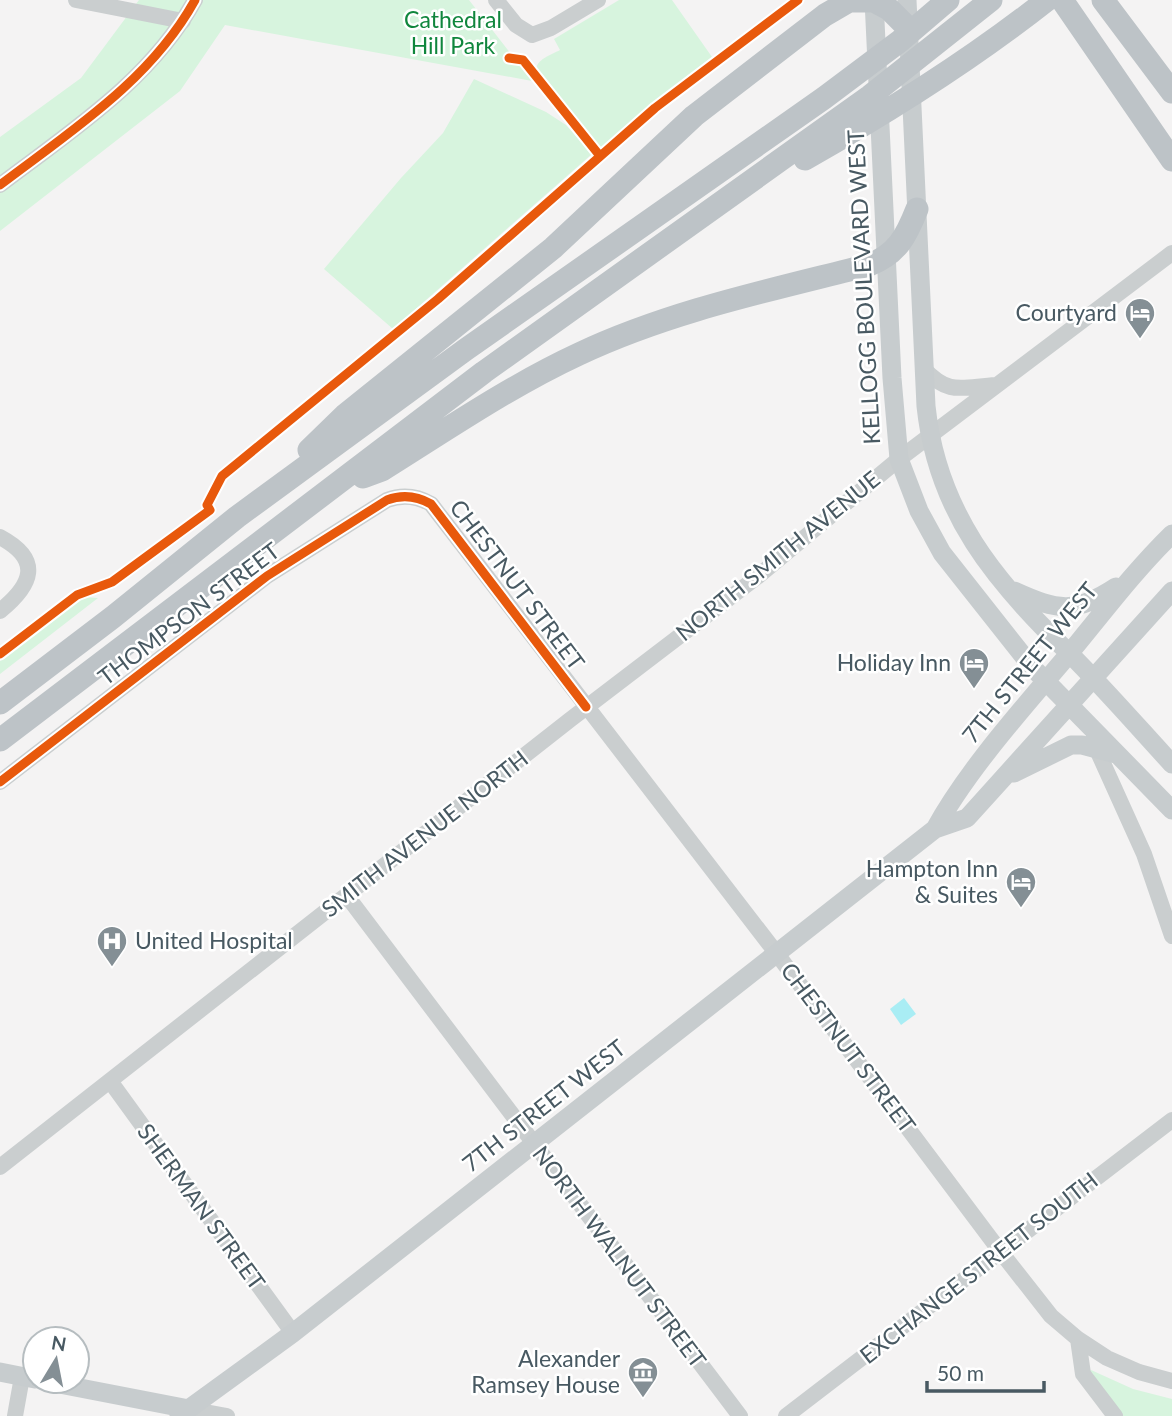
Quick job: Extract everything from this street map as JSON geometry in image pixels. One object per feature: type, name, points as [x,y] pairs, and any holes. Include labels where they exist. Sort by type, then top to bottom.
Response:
[{"type":"highway","points":[[0,703],[113,617],[237,517],[465,349],[824,98],[900,41],[948,0]]},
{"type":"highway","points":[[0,740],[484,372],[880,89],[991,0]]},
{"type":"highway","points":[[1103,0],[1172,92]]},
{"type":"highway","points":[[237,517],[345,415],[553,248],[694,116],[825,15],[842,3],[877,4],[907,27]]},
{"type":"highway","points":[[705,216],[878,118],[1059,3],[1172,160]]},
{"type":"highway","points":[[328,492],[382,470],[546,370],[613,339],[715,305],[869,265],[886,258],[908,232],[917,209]]},
{"type":"main road","points":[[907,0],[911,121],[929,436],[935,458],[960,520],[993,571],[1172,764]]},
{"type":"main road","name":"KELLOGG BOULEVARD WEST","points":[[877,4],[880,142],[899,459],[919,511],[942,553],[1045,681],[1172,810]]},
{"type":"main road","name":"7TH STREET WEST","points":[[935,829],[950,803],[1045,681],[1133,575],[1172,534]]},
{"type":"main road","points":[[1007,588],[1055,607],[1082,606],[1133,575]]},
{"type":"main road","name":"7TH STREET WEST","points":[[184,1413],[293,1334],[935,829],[967,818],[1172,591]]},
{"type":"main road","points":[[1003,778],[1071,745],[1082,744],[1117,754]]},
{"type":"main road","points":[[0,1373],[21,1377]]},
{"type":"main road","points":[[91,1392],[184,1413]]},
{"type":"street","points":[[76,0],[183,21]]},
{"type":"street","points":[[0,185],[111,100],[151,62],[183,21],[195,0]]},
{"type":"street","points":[[496,0],[516,26],[532,36],[551,28],[597,0]]},
{"type":"street","name":"NORTH SMITH AVENUE","points":[[586,707],[757,577],[899,459],[1172,253]]},
{"type":"street","points":[[925,369],[936,382],[945,387],[996,385]]},
{"type":"street","name":"CHESTNUT STREET","points":[[410,496],[431,504],[1051,1316],[1078,1339],[1107,1358],[1139,1372],[1172,1381]]},
{"type":"street","name":"THOMPSON STREET","points":[[0,782],[267,576],[387,499],[410,496]]},
{"type":"street","points":[[0,611],[22,592],[27,583],[28,563],[15,546],[1,538]]},
{"type":"street","name":"SMITH AVENUE NORTH","points":[[0,1167],[586,707]]},
{"type":"street","points":[[1083,720],[1144,855],[1172,936]]},
{"type":"street","name":"NORTH WALNUT STREET","points":[[347,896],[740,1416]]},
{"type":"street","name":"SHERMAN STREET","points":[[110,1081],[293,1334]]},
{"type":"street","name":"EXCHANGE STREET SOUTH","points":[[786,1416],[1172,1120]]},
{"type":"street","points":[[1078,1339],[1083,1374],[1115,1416]]},
{"type":"street","points":[[15,1416],[22,1395]]},
{"type":"street","points":[[184,1413],[227,1416]]},
{"type":"green space","name":"Cathedral Hill Park","points":[[139,0],[469,0],[532,81],[225,25],[180,91],[0,231],[0,137],[81,78]]},
{"type":"green space","points":[[619,0],[672,0],[712,57],[600,150],[536,71],[541,60],[560,50],[554,39]]},
{"type":"green space","points":[[474,79],[546,112],[566,125],[592,154],[393,329],[324,269],[443,133]]},
{"type":"green space","points":[[83,597],[98,598],[0,674],[0,661]]},
{"type":"green space","points":[[1089,1371],[1133,1389],[1172,1399],[1172,1416],[1122,1416]]},
{"type":"water","points":[[904,998],[916,1014],[901,1025],[890,1009]]},
{"type":"cycle path","points":[[0,185],[81,124],[133,79],[177,29],[195,0]]},
{"type":"cycle path","points":[[0,654],[77,595],[112,582],[210,510],[207,505],[222,476],[438,299],[655,108],[798,0]]},
{"type":"cycle path","points":[[509,58],[523,60],[600,156]]},
{"type":"cycle path","points":[[0,782],[267,576],[387,500],[399,497],[420,499],[431,504],[586,707]]},
{"type":"place","name":"Courtyard","points":[[1140,340]]},
{"type":"place","name":"Holiday Inn","points":[[974,690]]},
{"type":"place","name":"Hampton Inn & Suites","points":[[1021,909]]},
{"type":"place","name":"United Hospital","points":[[112,968]]},
{"type":"place","name":"Alexander Ramsey House","points":[[643,1399]]}]
